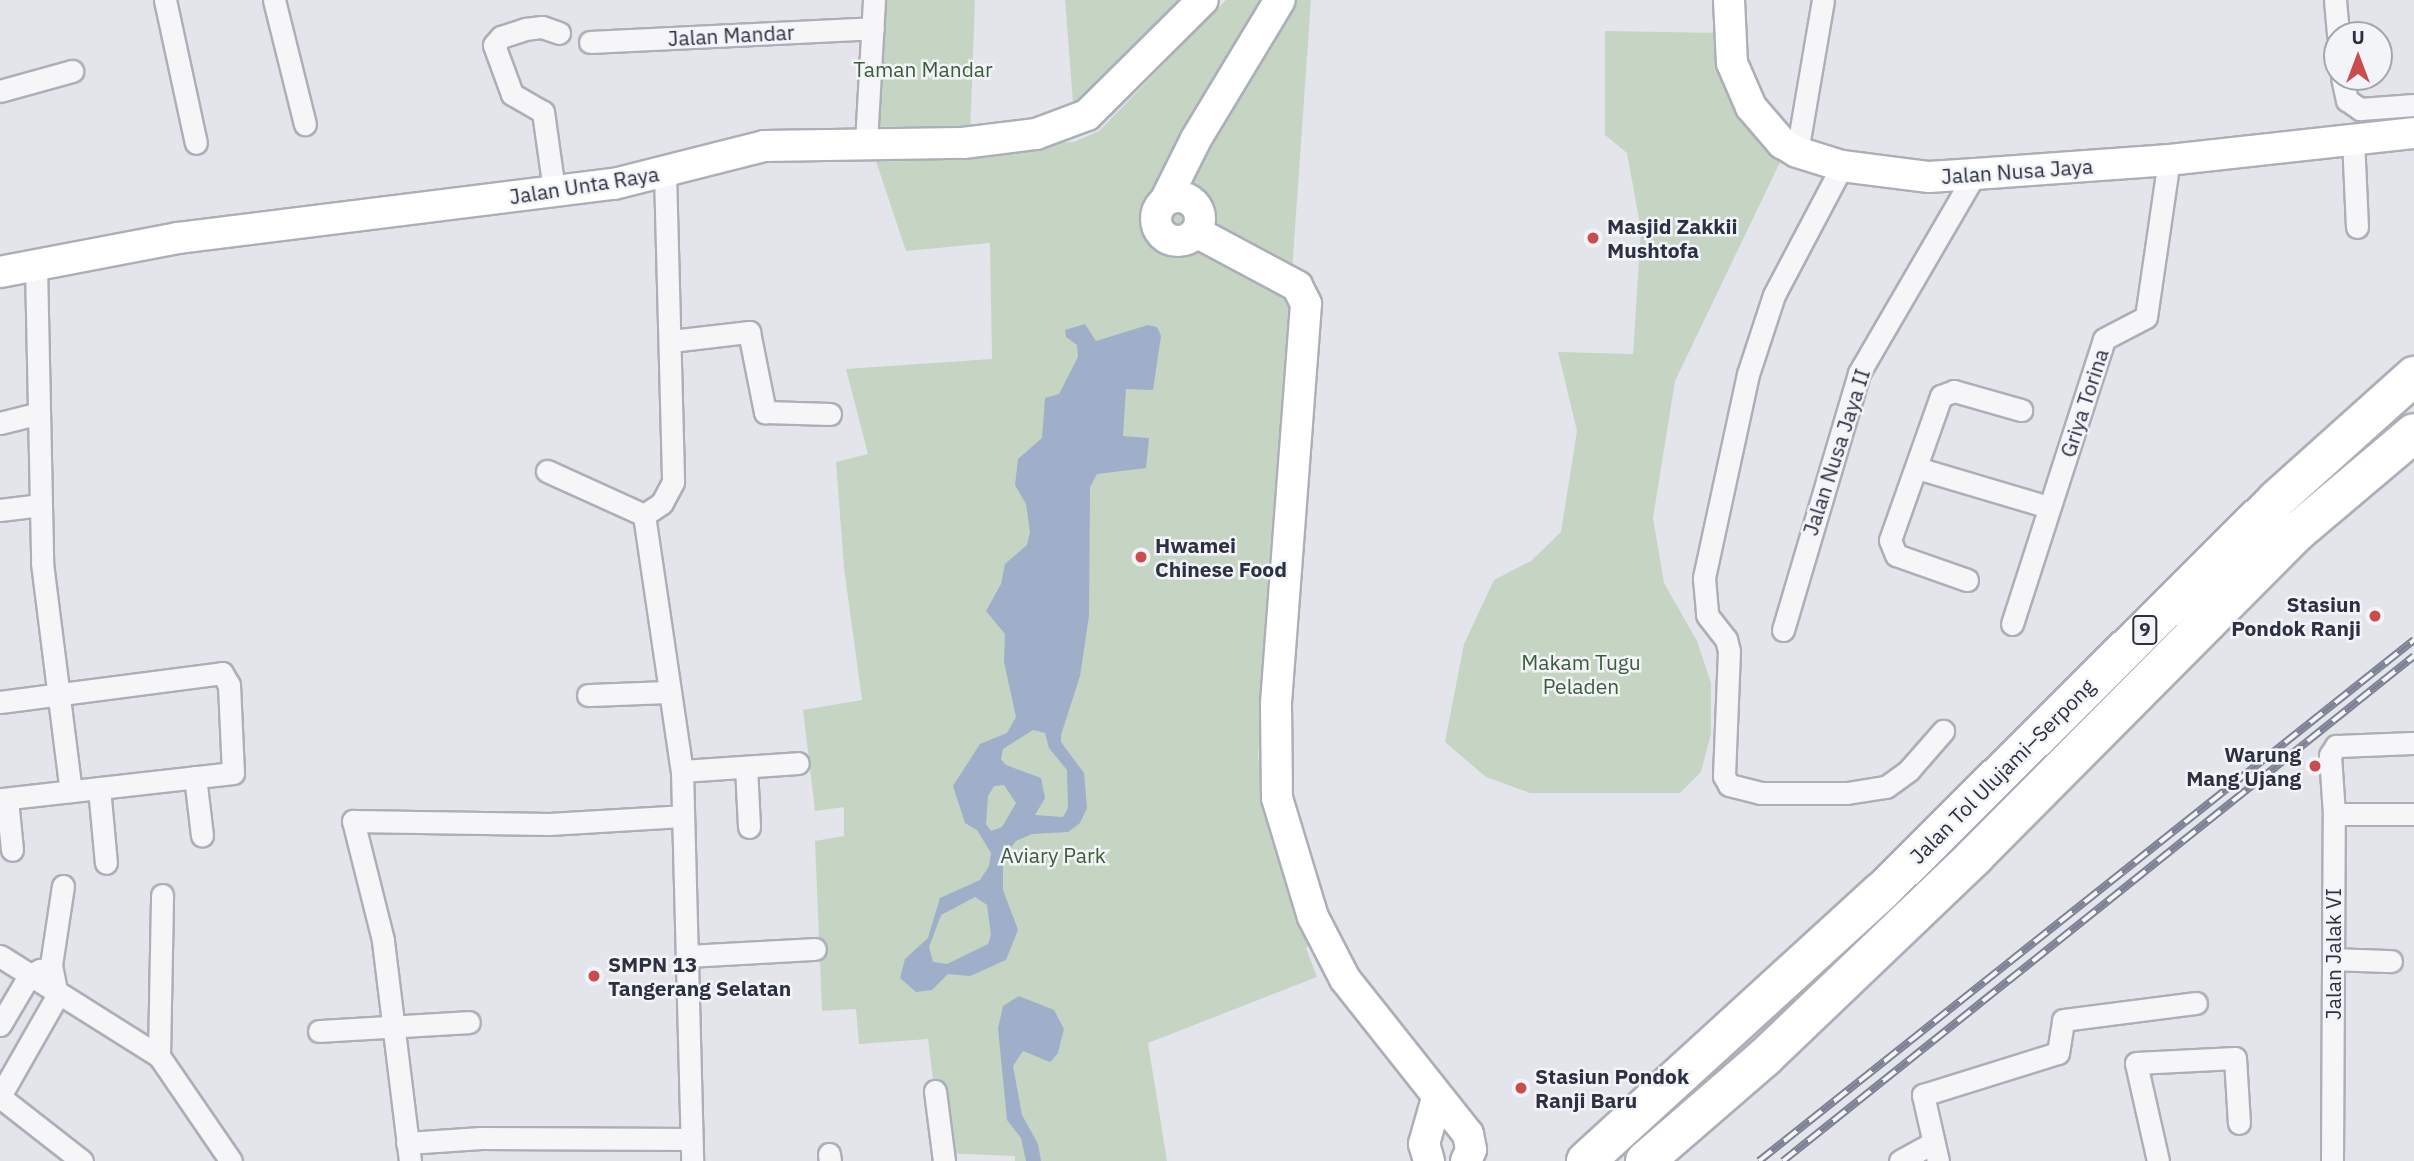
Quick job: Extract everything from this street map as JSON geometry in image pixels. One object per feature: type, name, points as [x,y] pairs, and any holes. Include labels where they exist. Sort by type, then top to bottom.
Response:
[{"type":"highway","name":"Jalan Tol Ulujami–Serpong","points":[[1586,1161],[1882,891],[2276,500],[2414,376]]},
{"type":"highway","name":"Jalan Tol Ulujami–Serpong","points":[[1645,1161],[1765,1057],[1975,856],[2297,532],[2414,433]]},
{"type":"street","points":[[165,0],[196,143]]},
{"type":"street","points":[[274,0],[305,124]]},
{"type":"street","points":[[866,143],[874,0]]},
{"type":"street","name":"Jalan Unta Raya","points":[[0,272],[178,238],[314,219],[460,205],[665,172],[764,146],[983,141],[1067,124],[1107,97],[1203,0]]},
{"type":"street","points":[[1176,200],[1196,139],[1280,0]]},
{"type":"street","points":[[1299,0],[1176,200],[1156,221],[1162,235],[1176,241],[1196,232],[1297,286],[1306,304],[1276,704],[1277,798],[1313,918],[1345,979],[1471,1142],[1466,1161]]},
{"type":"street","name":"Jalan Nusa Jaya","points":[[1729,0],[1731,63],[1751,107],[1782,143],[1797,152],[1842,166],[1929,177],[2169,160],[2414,133]]},
{"type":"street","points":[[1797,152],[1823,0]]},
{"type":"street","points":[[2336,0],[2337,21]]},
{"type":"street","points":[[554,190],[543,112],[512,94],[494,46],[501,37],[525,29],[542,27],[559,33]]},
{"type":"street","name":"Jalan Mandar","points":[[590,42],[873,28]]},
{"type":"street","points":[[0,91],[72,71]]},
{"type":"street","points":[[2345,91],[2347,100],[2360,109],[2414,105]]},
{"type":"street","points":[[2353,139],[2357,228]]},
{"type":"street","name":"Griya Torina","points":[[2012,624],[2104,339],[2146,317],[2169,160]]},
{"type":"street","points":[[1842,166],[1774,295],[1748,374],[1704,578],[1706,615],[1726,639],[1729,652],[1724,776],[1729,785],[1760,793],[1847,793],[1886,787],[1909,770],[1942,731]]},
{"type":"street","points":[[644,515],[662,503],[673,482],[665,172]]},
{"type":"street","name":"Jalan Nusa Jaya II","points":[[1783,630],[1859,373],[1975,174]]},
{"type":"street","points":[[36,266],[41,563],[71,791]]},
{"type":"street","points":[[671,341],[749,332],[765,412],[830,414]]},
{"type":"street","points":[[1967,580],[1896,555],[1890,549],[1941,396],[1947,391],[2021,411]]},
{"type":"street","points":[[0,424],[37,414]]},
{"type":"street","points":[[1917,468],[2049,507]]},
{"type":"street","points":[[547,471],[644,515]]},
{"type":"street","points":[[0,510],[41,505]]},
{"type":"street","points":[[644,515],[682,771],[689,956],[692,1161]]},
{"type":"street","points":[[0,702],[222,673],[229,685],[233,773],[3,799],[12,850]]},
{"type":"street","points":[[588,695],[670,692]]},
{"type":"street","name":"Jalan Jalak VI","points":[[2332,1161],[2333,747],[2414,743]]},
{"type":"street","points":[[682,771],[798,763]]},
{"type":"street","points":[[746,766],[749,827]]},
{"type":"street","points":[[195,778],[202,836]]},
{"type":"street","points":[[99,788],[106,863]]},
{"type":"street","points":[[2334,814],[2414,814]]},
{"type":"street","points":[[682,816],[549,824],[353,821],[383,940],[409,1152],[492,1138],[691,1139]]},
{"type":"street","points":[[63,886],[51,965],[57,996],[0,1097],[82,1161]]},
{"type":"street","points":[[159,1056],[162,895]]},
{"type":"street","points":[[689,956],[815,949]]},
{"type":"street","points":[[0,956],[57,996],[159,1056],[230,1161]]},
{"type":"street","points":[[2333,959],[2391,961]]},
{"type":"street","points":[[0,1025],[29,975],[51,965]]},
{"type":"street","points":[[1900,1161],[1936,1152],[1923,1095],[2058,1053],[2063,1020],[2196,1003]]},
{"type":"street","points":[[319,1031],[469,1022]]},
{"type":"street","points":[[2158,1161],[2136,1063],[2235,1058],[2239,1123]]},
{"type":"street","points":[[935,1091],[944,1161]]},
{"type":"street","points":[[1428,1148],[1437,1098]]},
{"type":"street","points":[[1428,1148],[1447,1123],[1462,1128]]},
{"type":"green space","name":"Taman Mandar","points":[[878,0],[975,0],[970,137],[870,147]]},
{"type":"green space","points":[[1065,0],[1202,0],[1075,128]]},
{"type":"green space","name":"Aviary Park","points":[[1226,0],[1311,0],[1258,756],[1273,845],[1310,944],[1306,948],[1317,977],[1148,1043],[1167,1161],[1015,1161],[1015,1156],[942,1153],[928,1039],[859,1044],[856,1009],[822,1011],[815,841],[844,836],[844,807],[815,811],[803,710],[862,700],[844,568],[836,462],[868,454],[846,369],[992,359],[990,243],[906,251],[872,149],[1074,142],[1099,131]]},
{"type":"green space","name":"Makam Tugu Peladen","points":[[1605,31],[1721,33],[1783,156],[1675,381],[1653,518],[1664,583],[1697,641],[1711,683],[1711,734],[1701,772],[1680,793],[1530,793],[1486,777],[1445,742],[1464,644],[1494,580],[1531,561],[1561,532],[1577,431],[1558,352],[1633,354],[1641,230],[1627,153],[1605,135]]},
{"type":"water","points":[[1085,324],[1096,341],[1148,325],[1157,327],[1161,336],[1153,390],[1126,389],[1123,436],[1149,438],[1146,468],[1097,474],[1090,487],[1089,616],[1080,676],[1061,735],[1061,742],[1084,773],[1087,808],[1080,823],[1068,832],[1032,834],[1016,841],[1003,857],[1003,890],[1018,930],[1006,960],[970,976],[948,974],[932,990],[916,992],[900,978],[905,959],[928,938],[940,898],[980,880],[989,866],[991,853],[977,830],[965,823],[953,786],[980,744],[1007,733],[1016,717],[1004,662],[1005,634],[986,611],[1001,584],[1005,564],[1027,545],[1030,532],[1026,504],[1015,485],[1018,459],[1042,438],[1045,398],[1059,394],[1078,357],[1077,345],[1066,337],[1065,330]],"holes":[[[1033,730],[1045,733],[1049,748],[1067,770],[1068,808],[1063,817],[1035,815],[1045,798],[1041,778],[1006,765],[1001,759],[1003,749]],[[1004,785],[1016,803],[1002,827],[991,831],[986,824],[988,796],[994,786]],[[975,897],[987,905],[991,935],[988,944],[947,964],[933,962],[929,947],[941,915]]]},
{"type":"water","points":[[1019,996],[1054,1010],[1064,1029],[1058,1053],[1050,1062],[1023,1051],[1013,1066],[1022,1115],[1038,1144],[1041,1161],[1026,1161],[1021,1138],[1007,1120],[998,1028],[1003,1006]]},
{"type":"railway","points":[[1759,1161],[2414,640]]},
{"type":"railway","points":[[1783,1161],[2414,656]]},
{"type":"place","name":"Masjid Zakkii Mushtofa","points":[[1593,238]]},
{"type":"place","name":"Hwamei Chinese Food","points":[[1141,557]]},
{"type":"place","name":"Stasiun Pondok Ranji","points":[[2375,616]]},
{"type":"place","name":"Warung Mang Ujang","points":[[2315,766]]},
{"type":"place","name":"SMPN 13 Tangerang Selatan","points":[[594,976]]},
{"type":"place","name":"Stasiun Pondok Ranji Baru","points":[[1521,1088]]}]
